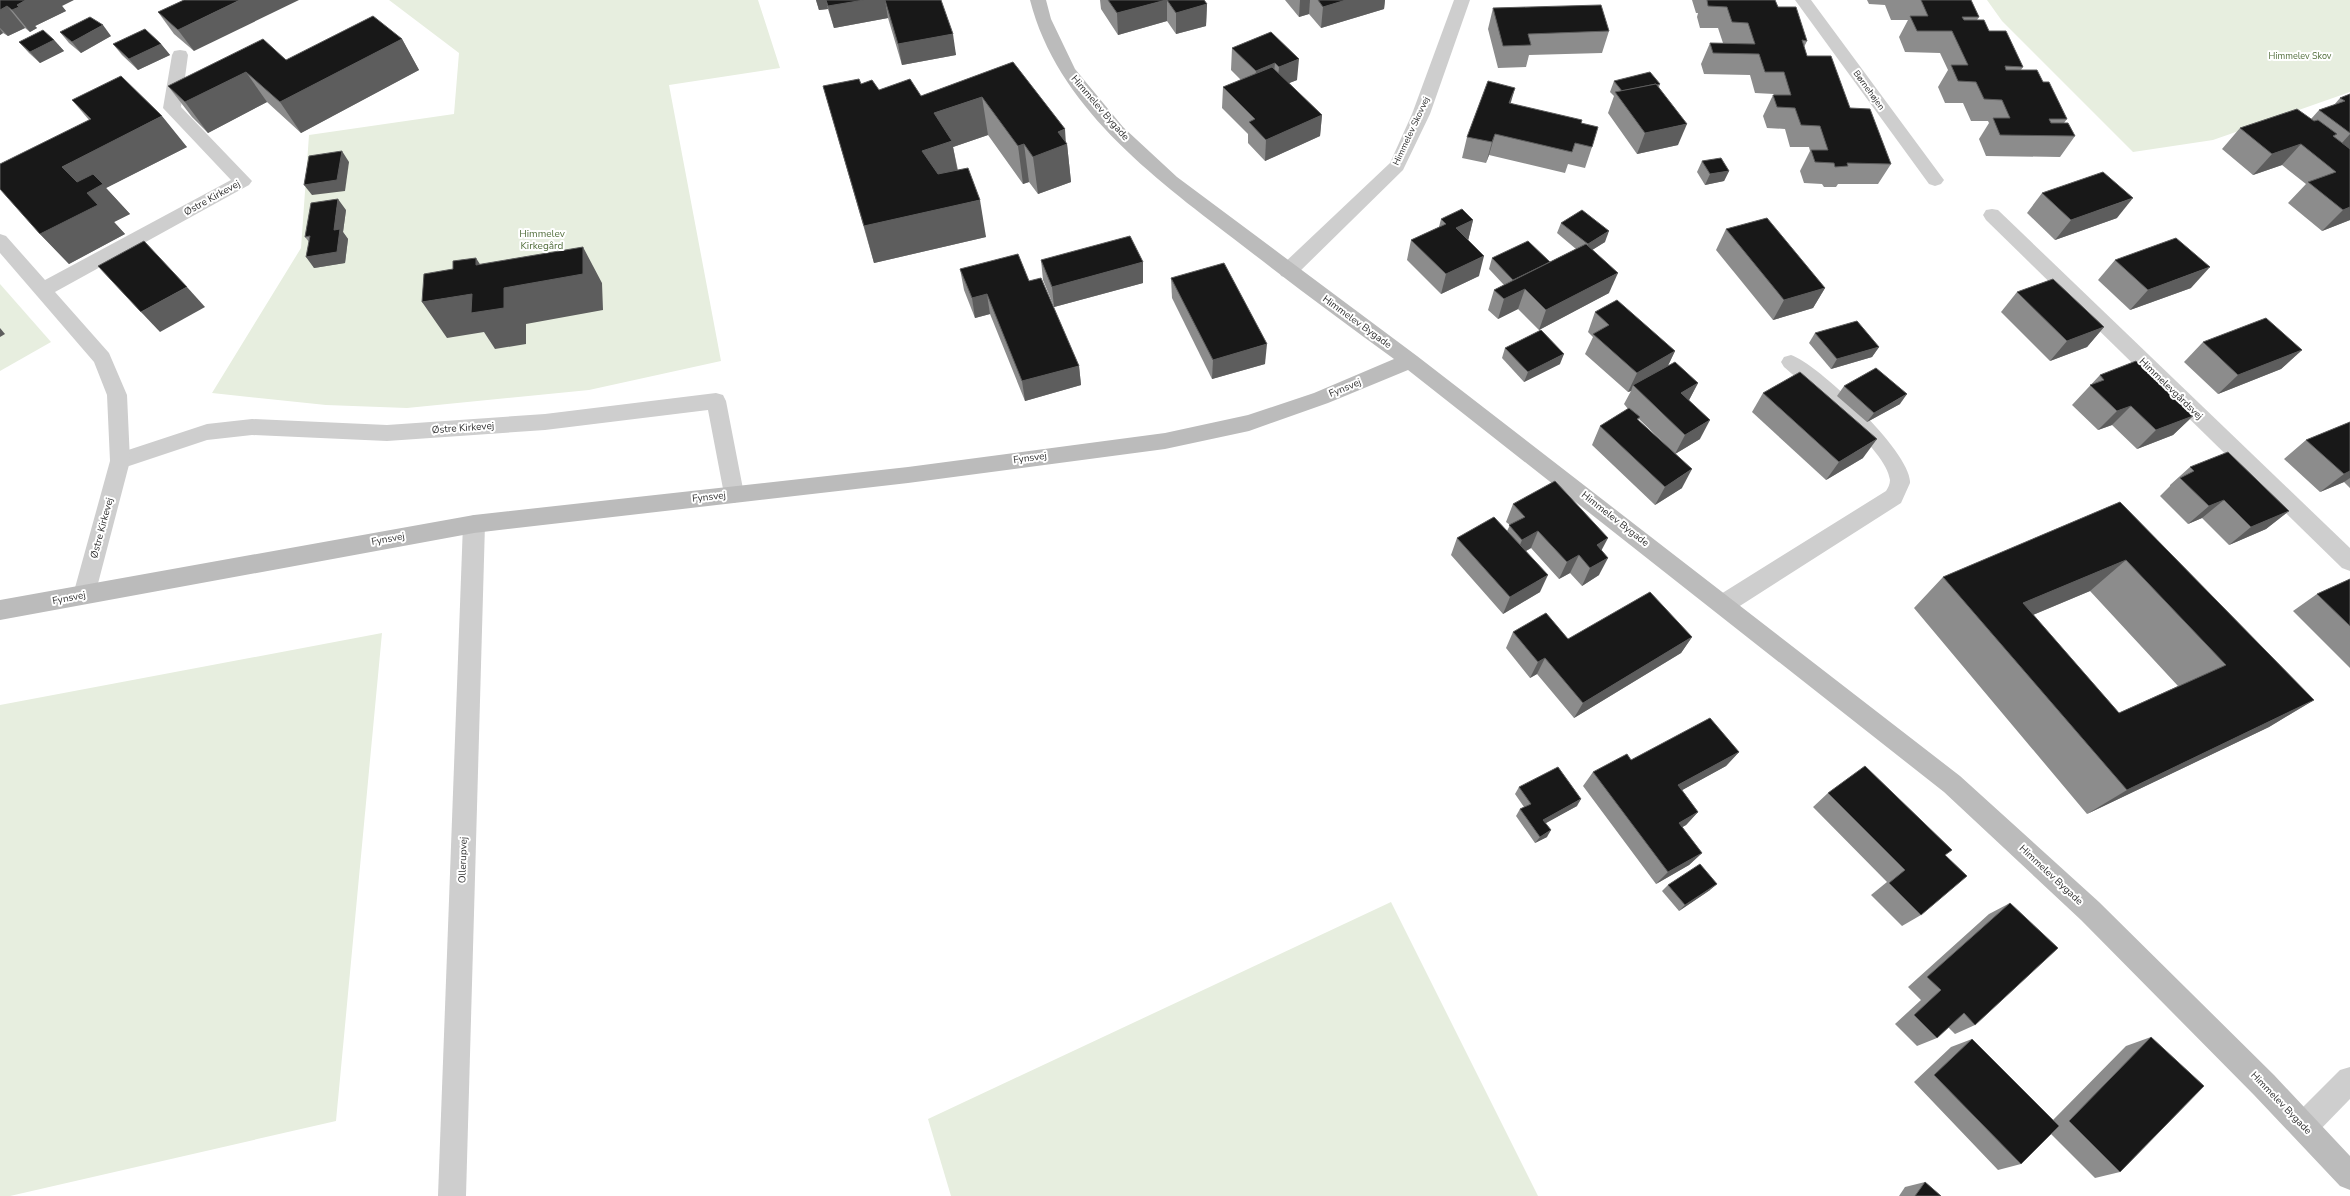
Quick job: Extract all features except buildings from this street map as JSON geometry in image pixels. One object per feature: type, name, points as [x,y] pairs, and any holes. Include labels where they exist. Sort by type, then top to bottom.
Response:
[{"type":"street","name":"Himmelev Bygade","points":[[1038,0],[1044,19],[1068,71],[1117,131],[1171,181],[1288,271],[1410,361],[1724,604],[1952,784],[2090,911],[2304,1126],[2350,1176]]},
{"type":"street","name":"Himmelev Skovvej","points":[[1288,271],[1397,166],[1420,114],[1462,0]]},
{"type":"street","name":"Børnehøjen","points":[[1802,0],[1935,180]]},
{"type":"street","name":"Østre Kirkevej","points":[[43,290],[243,181],[172,108],[180,54]]},
{"type":"street","name":"Himmelevgårdsvej","points":[[1992,215],[2350,562]]},
{"type":"street","name":"Østre Kirkevej","points":[[0,241],[102,358],[117,395],[120,461],[84,595]]},
{"type":"street","name":"Fynsvej","points":[[0,610],[474,524],[908,475],[1165,441],[1208,433],[1277,414],[1410,361]]},
{"type":"street","points":[[1724,604],[1894,496],[1900,479],[1893,457],[1878,440],[1791,362]]},
{"type":"street","name":"Østre Kirkevej","points":[[120,461],[207,432],[252,427],[387,433],[545,422],[716,400],[734,494]]},
{"type":"street","name":"Ollerupvej","points":[[452,1196],[474,524]]},
{"type":"street","points":[[2304,1126],[2350,1080]]},
{"type":"green space","name":"Himmelev Kirkegård","points":[[389,0],[758,0],[780,68],[669,85],[721,361],[589,390],[407,408],[326,405],[212,393],[301,248],[309,135],[454,114],[459,53]]},
{"type":"green space","name":"Himmelev Skov","points":[[1987,0],[2350,0],[2350,92],[2213,140],[2133,152],[2002,21]]},
{"type":"green space","points":[[0,284],[51,342],[0,371]]},
{"type":"green space","points":[[382,633],[336,1121],[10,1196],[0,1196],[0,705]]},
{"type":"green space","points":[[1391,902],[1538,1196],[951,1196],[928,1119]]}]
